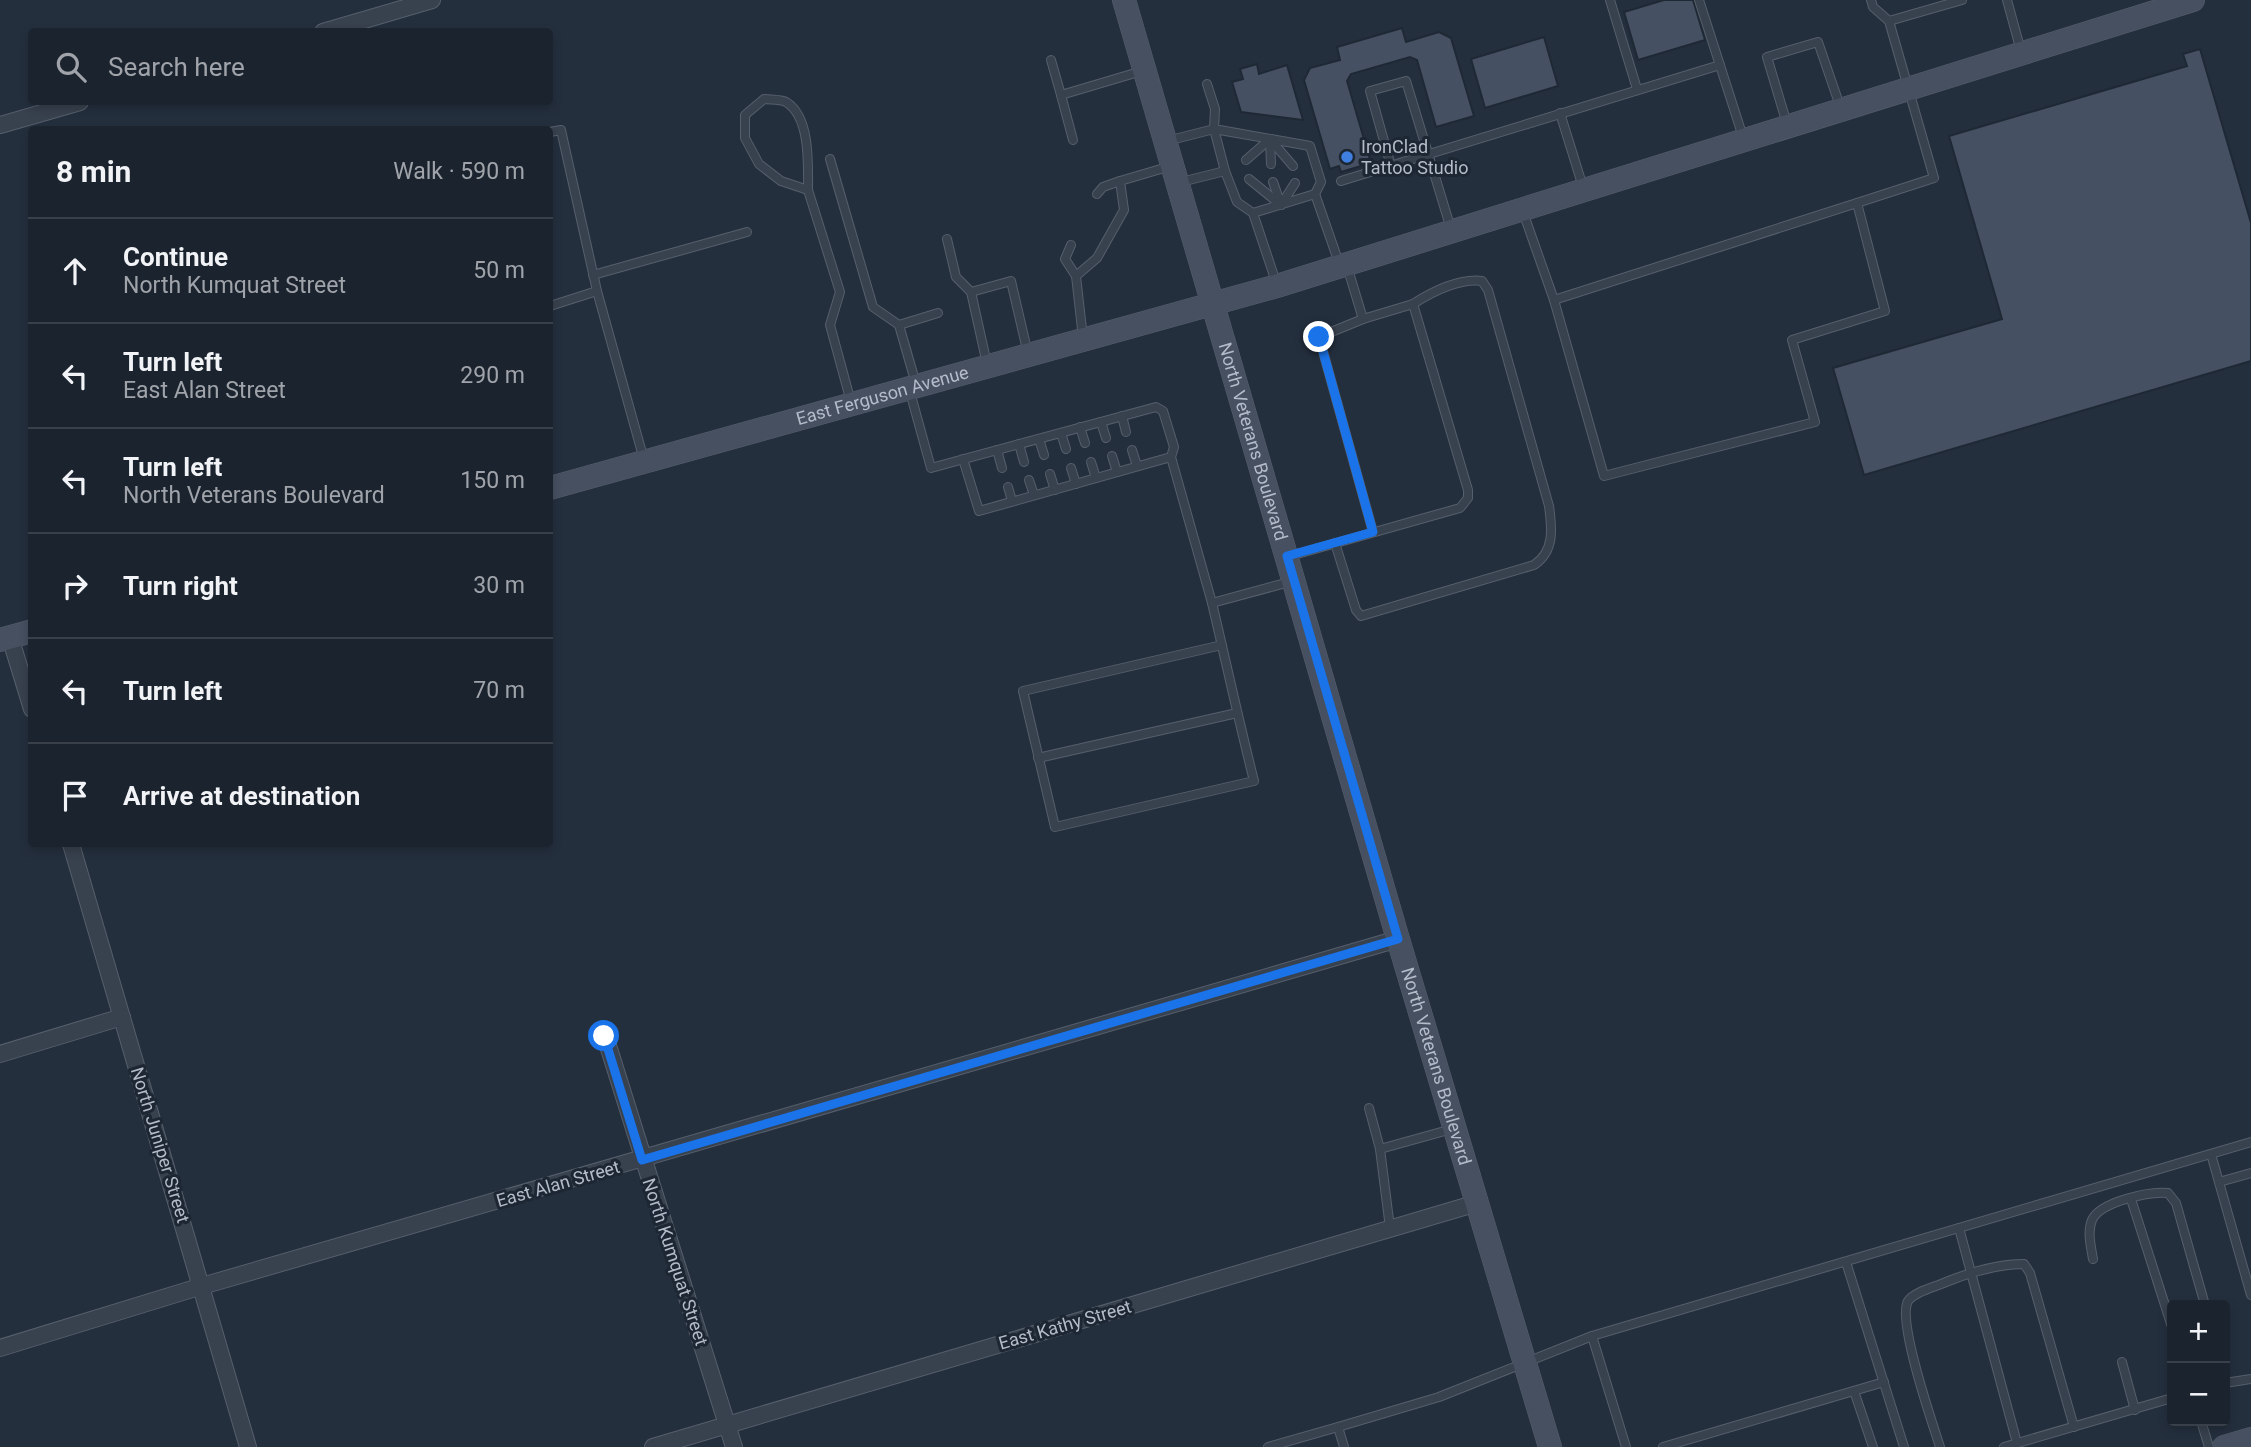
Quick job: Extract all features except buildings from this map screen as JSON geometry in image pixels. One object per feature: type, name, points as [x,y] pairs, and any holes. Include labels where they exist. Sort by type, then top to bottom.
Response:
[{"type":"main road","name":"North Veterans Boulevard","points":[[1124,0],[1398,939],[1550,1447]]},
{"type":"main road","name":"East Ferguson Avenue","points":[[553,487],[1277,286],[2022,54],[2151,6],[2193,0]]},
{"type":"main road","points":[[2224,1447],[2251,1439]]},
{"type":"street","points":[[337,28],[432,0]]},
{"type":"street","points":[[0,125],[70,105]]},
{"type":"street","points":[[14,636],[28,693]]},
{"type":"street","name":"North Juniper Street","points":[[72,847],[248,1447]]},
{"type":"street","name":"East Alan Street","points":[[0,1348],[202,1286],[1398,939]]},
{"type":"street","points":[[0,1054],[122,1017]]},
{"type":"street","name":"North Kumquat Street","points":[[604,1036],[734,1447]]},
{"type":"street","name":"East Kathy Street","points":[[653,1447],[1477,1203]]},
{"type":"lane","points":[[1610,0],[1637,89]]},
{"type":"lane","points":[[1699,0],[1744,140]]},
{"type":"lane","points":[[1554,300],[1934,178],[1889,21],[1873,8],[1871,0]]},
{"type":"lane","points":[[1889,21],[1962,0]]},
{"type":"lane","points":[[2007,0],[2022,54]]},
{"type":"lane","points":[[1788,126],[1767,57],[1818,42],[1841,110]]},
{"type":"lane","points":[[1051,60],[1073,140]]},
{"type":"lane","points":[[1341,181],[1720,65]]},
{"type":"lane","points":[[1061,95],[1145,71]]},
{"type":"lane","points":[[1391,166],[1370,92],[1406,81],[1452,231]]},
{"type":"lane","points":[[1207,84],[1215,108],[1214,129],[1225,170],[1237,202],[1253,213],[1277,286]]},
{"type":"lane","points":[[808,190],[781,181],[759,163],[745,138],[745,115],[764,99],[785,102],[798,116],[808,147],[808,190],[840,292],[830,325],[851,405]]},
{"type":"lane","points":[[1560,113],[1584,190]]},
{"type":"lane","points":[[1166,142],[1214,129],[1310,146],[1321,182],[1315,194],[1253,213]]},
{"type":"lane","points":[[553,131],[561,130],[593,275],[645,462]]},
{"type":"lane","points":[[1246,160],[1270,139]]},
{"type":"lane","points":[[1270,139],[1271,164]]},
{"type":"lane","points":[[1270,139],[1293,166]]},
{"type":"lane","points":[[830,159],[873,307],[899,325],[931,468],[1156,407],[1163,411],[1174,447],[1171,457],[1212,603],[1222,645],[1237,713],[1254,781],[1055,827],[1023,691],[1222,645]]},
{"type":"lane","points":[[1097,194],[1102,187],[1120,181],[1225,170]]},
{"type":"lane","points":[[1249,179],[1281,205]]},
{"type":"lane","points":[[1076,276],[1097,258],[1124,210],[1120,181]]},
{"type":"lane","points":[[1273,181],[1281,205]]},
{"type":"lane","points":[[1281,205],[1295,183]]},
{"type":"lane","points":[[1315,194],[1363,319]]},
{"type":"lane","points":[[1522,209],[1554,300],[1604,476],[1815,422],[1792,340],[1885,312],[1857,203]]},
{"type":"lane","points":[[593,275],[747,232]]},
{"type":"lane","points":[[947,239],[956,276],[971,292],[988,367]]},
{"type":"lane","points":[[1071,245],[1065,259],[1076,276],[1084,341]]},
{"type":"lane","points":[[1335,543],[1356,610],[1361,616],[1534,565],[1542,559],[1549,547],[1552,530],[1549,506],[1488,290],[1482,281],[1473,280],[1434,291],[1413,304],[1363,319],[1319,337],[1373,532]]},
{"type":"lane","points":[[971,292],[1011,281],[1029,356]]},
{"type":"lane","points":[[553,305],[597,290]]},
{"type":"lane","points":[[1287,556],[1460,508],[1468,498],[1468,490],[1413,304]]},
{"type":"lane","points":[[899,325],[938,313]]},
{"type":"lane","points":[[1122,416],[1126,432]]},
{"type":"lane","points":[[1101,422],[1106,438]]},
{"type":"lane","points":[[1080,427],[1085,443]]},
{"type":"lane","points":[[1061,433],[1066,449]]},
{"type":"lane","points":[[1039,439],[1044,455]]},
{"type":"lane","points":[[1019,444],[1024,462]]},
{"type":"lane","points":[[997,450],[1002,468]]},
{"type":"lane","points":[[1132,450],[1137,467]]},
{"type":"lane","points":[[1112,456],[1117,472]]},
{"type":"lane","points":[[963,459],[979,511],[1171,457]]},
{"type":"lane","points":[[1091,462],[1096,478]]},
{"type":"lane","points":[[1071,468],[1076,484]]},
{"type":"lane","points":[[1050,474],[1055,490]]},
{"type":"lane","points":[[1029,480],[1034,495]]},
{"type":"lane","points":[[1008,487],[1012,502]]},
{"type":"lane","points":[[1212,603],[1294,581]]},
{"type":"lane","points":[[1038,758],[1237,713]]},
{"type":"lane","points":[[1369,1108],[1380,1149],[1390,1228]]},
{"type":"lane","points":[[1380,1149],[1455,1128]]},
{"type":"lane","points":[[1268,1447],[1439,1396],[1592,1336],[2251,1142]]},
{"type":"lane","points":[[2211,1154],[2251,1295]]},
{"type":"lane","points":[[2219,1182],[2251,1173]]},
{"type":"lane","points":[[2093,1259],[2090,1233],[2092,1220],[2102,1208],[2155,1192],[2168,1193],[2176,1203],[2204,1300]]},
{"type":"lane","points":[[2132,1199],[2167,1311]]},
{"type":"lane","points":[[1959,1228],[2017,1443]]},
{"type":"lane","points":[[1846,1262],[1904,1447]]},
{"type":"lane","points":[[1940,1447],[1908,1341],[1906,1308],[1909,1300],[1917,1294],[1971,1272],[2024,1264],[2029,1273],[2074,1427]]},
{"type":"lane","points":[[1592,1336],[1626,1447]]},
{"type":"lane","points":[[2122,1362],[2135,1410]]},
{"type":"lane","points":[[2230,1381],[2251,1379]]},
{"type":"lane","points":[[1663,1447],[1884,1382]]},
{"type":"lane","points":[[1854,1391],[1873,1447]]},
{"type":"lane","points":[[2004,1447],[2167,1400]]},
{"type":"lane","points":[[2203,1426],[2209,1447]]},
{"type":"lane","points":[[1338,1427],[1344,1447]]},
{"type":"place","name":"IronClad Tattoo Studio","points":[[1347,157]]},
{"type":"route","points":[[604,1036],[642,1160],[1398,939],[1287,556],[1373,532],[1319,337]]}]
